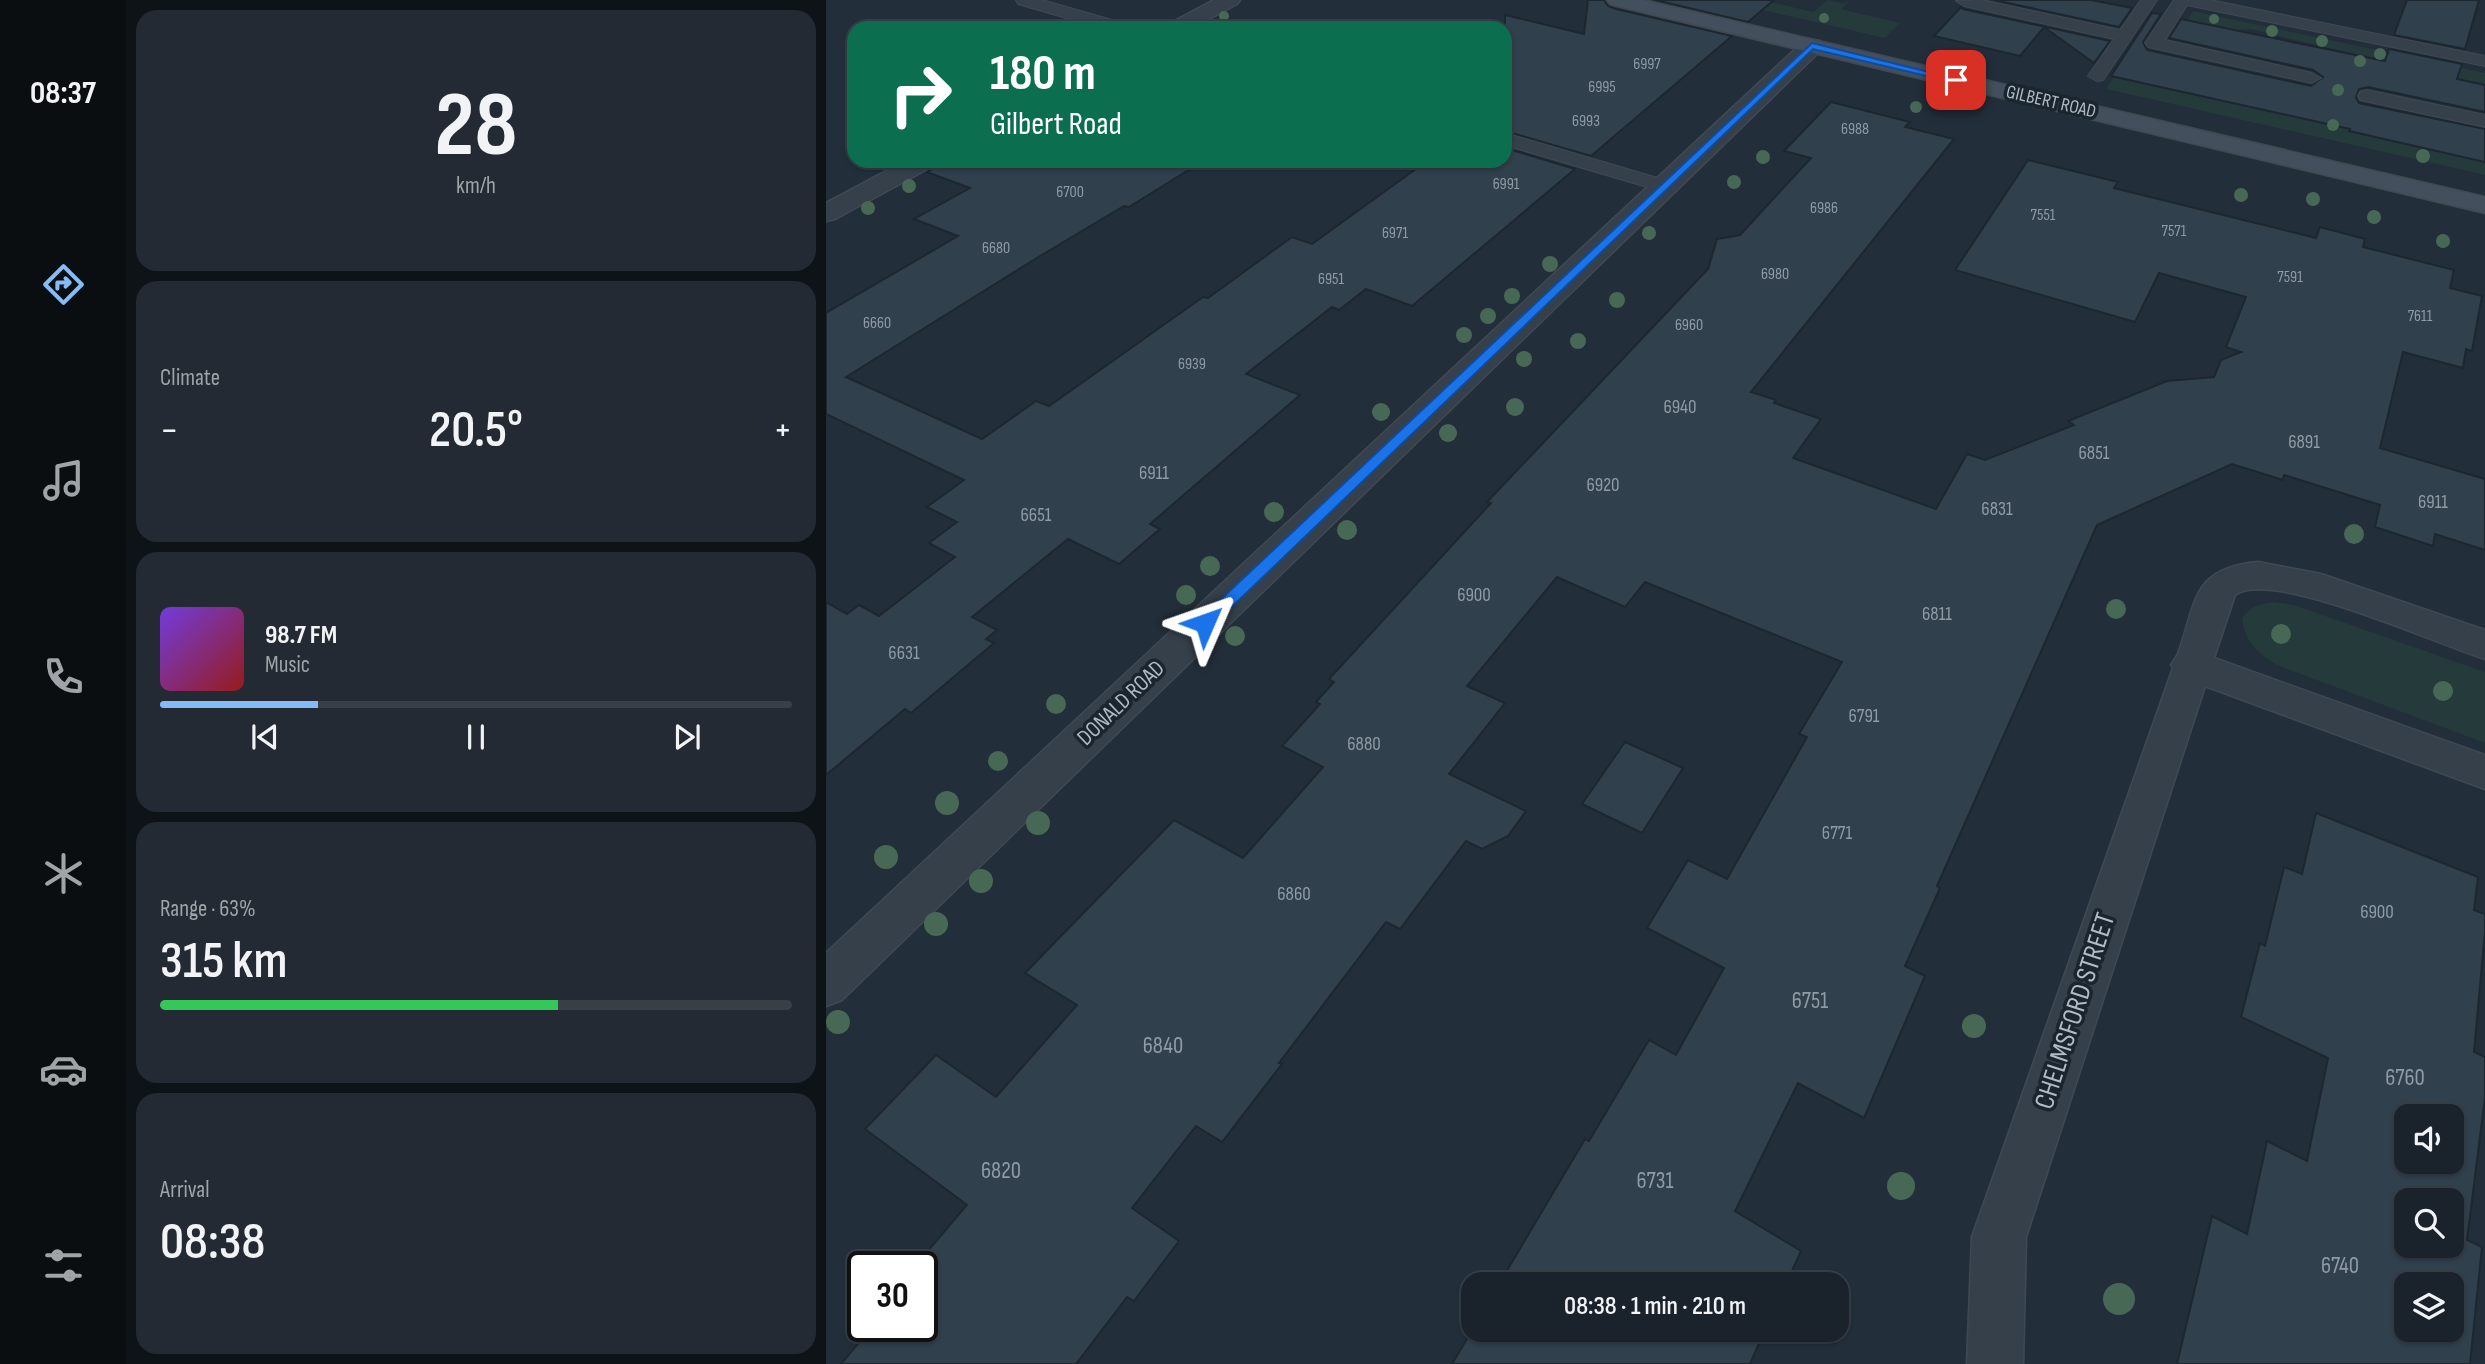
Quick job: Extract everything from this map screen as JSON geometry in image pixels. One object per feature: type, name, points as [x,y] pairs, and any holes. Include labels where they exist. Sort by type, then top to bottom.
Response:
[{"type":"main road","name":"GILBERT ROAD","points":[[1617,0],[2485,205]]},
{"type":"street","points":[[1190,21],[1230,0]]},
{"type":"street","name":"DONALD ROAD","points":[[826,984],[1812,46]]},
{"type":"street","points":[[826,213],[911,168]]},
{"type":"street","name":"CHELMSFORD STREET","points":[[1995,1364],[1999,1237],[2190,665],[2219,588],[2238,576],[2264,575],[2301,581],[2485,645]]},
{"type":"street","points":[[2190,665],[2485,772]]},
{"type":"lane","points":[[1024,0],[1096,21]]},
{"type":"lane","points":[[2097,76],[2149,0]]},
{"type":"lane","points":[[2312,78],[2154,43],[2184,0],[2485,61]]},
{"type":"lane","points":[[1964,1],[2125,36]]},
{"type":"lane","points":[[2367,96],[2485,121]]},
{"type":"lane","points":[[1512,141],[1664,186]]},
{"type":"green space","points":[[1719,0],[1761,0],[1814,12],[1827,0],[1844,3],[1851,0],[1841,9],[1900,23],[1885,38]]},
{"type":"green space","points":[[2193,11],[2485,73],[2485,85],[2375,62],[2349,131],[2485,162],[2485,175],[2106,89],[2126,58],[2130,80],[2315,121],[2340,51],[2251,29],[2236,30],[2187,20]]},
{"type":"green space","points":[[2274,602],[2294,605],[2485,672],[2485,743],[2270,661],[2249,641],[2242,619],[2255,606]]},
{"type":"building","points":[[1588,0],[1604,0],[1608,6],[1616,9],[1732,36],[1591,156],[1512,133],[1512,21],[1505,21],[1505,15],[1584,34]]},
{"type":"building","points":[[1655,0],[1774,0],[1748,22]]},
{"type":"building","points":[[1994,0],[2091,0],[2132,8],[2119,27]]},
{"type":"building","points":[[2407,0],[2479,0],[2465,49],[2394,35]]},
{"type":"building","points":[[1961,7],[2110,41],[2094,63],[2044,27],[2020,56],[1934,36]]},
{"type":"building","points":[[2152,13],[2161,14],[2143,42],[2147,50],[2311,86],[2323,77],[2313,70],[2169,38],[2181,19],[2385,61],[2389,49],[2462,64],[2457,79],[2485,85],[2485,112],[2368,87],[2359,89],[2356,97],[2359,103],[2485,129],[2485,162],[2111,76]]},
{"type":"building","points":[[1831,102],[1910,122],[1905,127],[1954,139],[1751,392],[1821,419],[1793,458],[1936,509],[1967,454],[1985,460],[2074,425],[2068,421],[2167,381],[2214,377],[2221,360],[2241,352],[2226,347],[2246,297],[2159,273],[2135,322],[1955,270],[2028,160],[2118,182],[2114,188],[2316,238],[2320,227],[2365,239],[2363,247],[2454,270],[2450,288],[2482,296],[2472,351],[2466,349],[2463,368],[2403,352],[2380,448],[2485,479],[2485,550],[2435,534],[2433,546],[2375,527],[2380,505],[2284,475],[2283,480],[2232,464],[2097,525],[1937,886],[1940,888],[1905,966],[1925,976],[1864,1118],[1798,1083],[1735,1211],[1801,1251],[1791,1272],[1506,1272],[1585,1139],[1589,1141],[1649,1040],[1676,1055],[1724,968],[1647,928],[1688,860],[1727,879],[1807,737],[1799,734],[1842,662],[1645,582],[1625,607],[1557,577],[1467,686],[1505,703],[1449,774],[1526,811],[1508,836],[1482,849],[1466,841],[1400,929],[1386,922],[1222,1142],[1196,1126],[1132,1208],[1179,1241],[1134,1301],[1127,1297],[1076,1364],[841,1364],[860,1342],[938,1342],[938,1251],[928,1251],[967,1205],[865,1129],[936,1055],[996,1097],[1077,1005],[1025,973],[1174,820],[1243,858],[1323,767],[1282,746],[1320,704],[1316,702],[1334,682],[1329,679],[1491,503],[1487,502],[1708,269],[1717,239],[1740,235],[1811,158],[1784,151]]},
{"type":"building","points":[[1512,150],[1575,169],[1412,306],[1366,289],[1339,310],[1332,307],[1246,374],[1300,395],[1150,524],[1160,529],[1119,564],[1068,539],[972,617],[997,630],[986,639],[994,643],[911,713],[905,709],[826,775],[826,602],[847,614],[859,605],[879,616],[955,557],[929,543],[957,522],[927,507],[964,480],[826,414],[826,313],[958,236],[914,219],[970,188],[927,172],[934,168],[1192,168],[1129,207],[1124,206],[1040,256],[846,377],[982,439],[1036,401],[1049,406],[1203,297],[1208,298],[1292,237],[1312,244],[1417,168],[1512,168]]},
{"type":"building","points":[[1625,742],[1683,768],[1642,833],[1582,804]]},
{"type":"building","points":[[2316,813],[2478,877],[2474,910],[2485,914],[2485,931],[2474,1052],[2485,1057],[2485,1097],[2467,1240],[2482,1247],[2470,1364],[2177,1364],[2212,1216],[2247,1234],[2267,1141],[2307,1161],[2328,1058],[2241,1017],[2260,943],[2265,946],[2284,867],[2302,874]]},
{"type":"building","points":[[1465,1342],[1760,1342],[1750,1364],[1452,1364]]},
{"type":"route","points":[[1205,623],[1812,46],[1956,80]]}]
